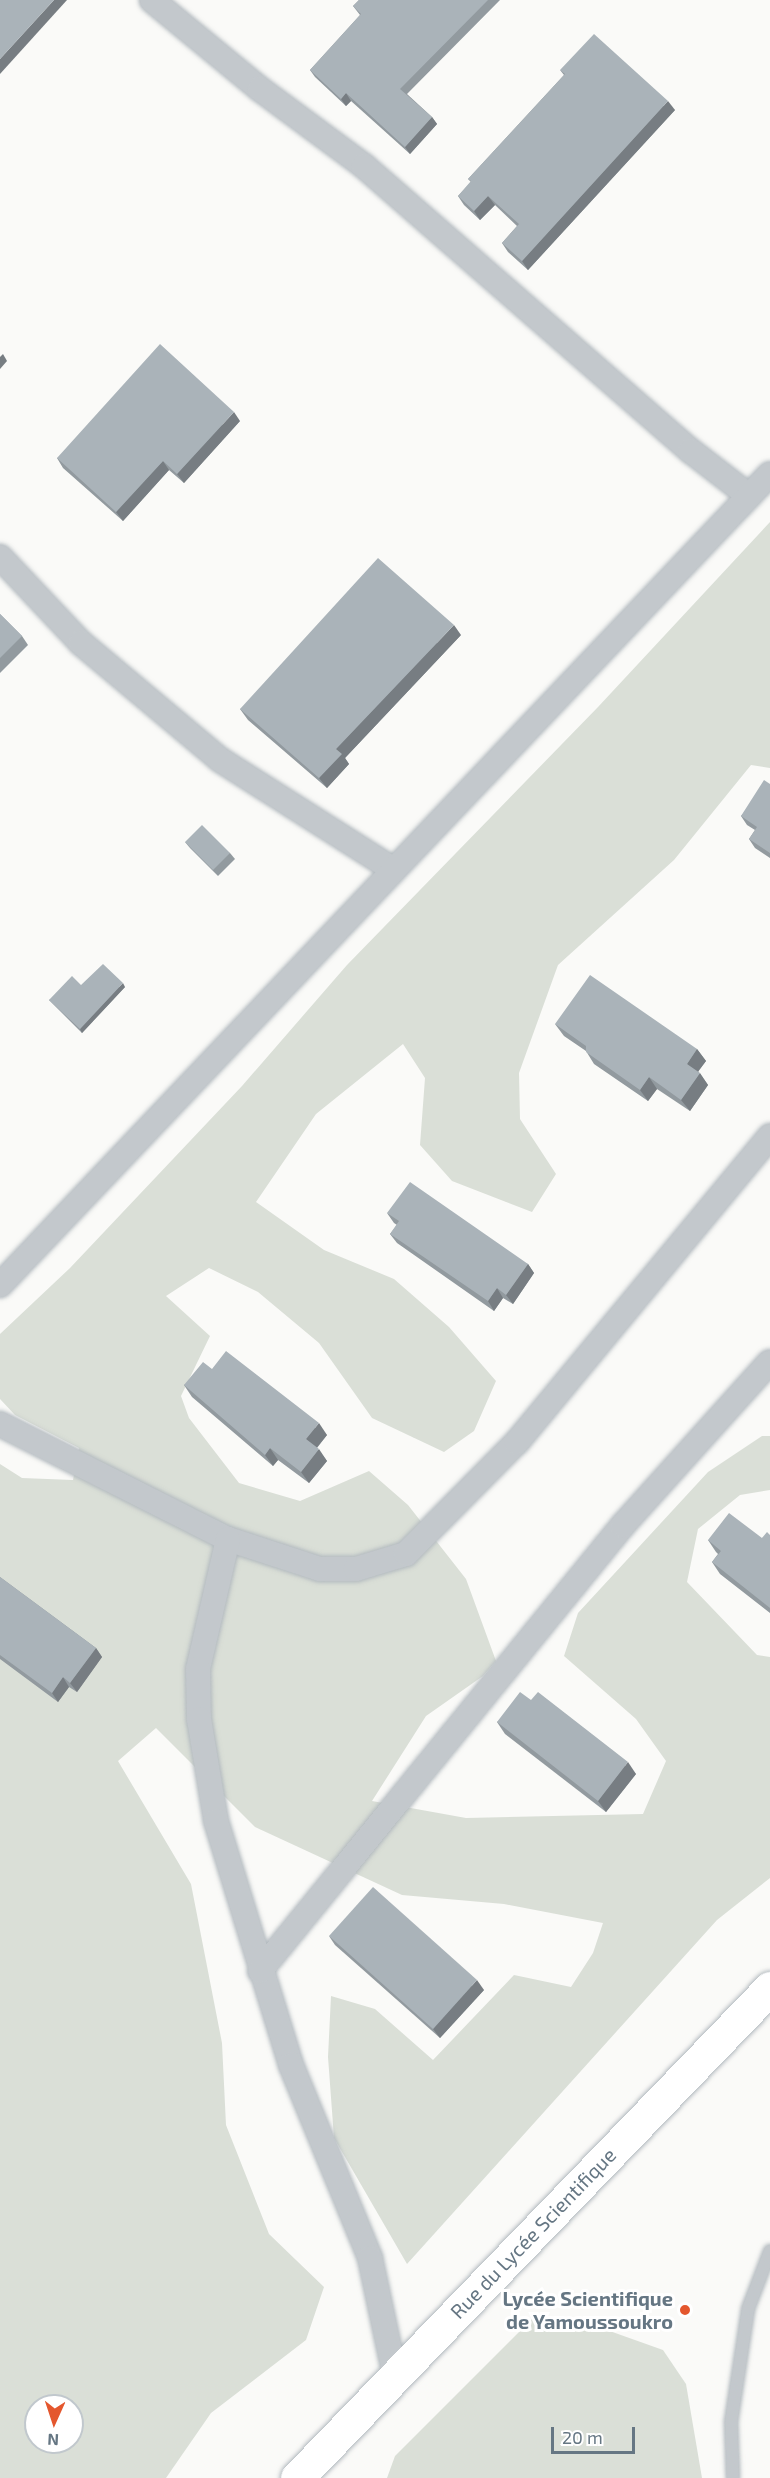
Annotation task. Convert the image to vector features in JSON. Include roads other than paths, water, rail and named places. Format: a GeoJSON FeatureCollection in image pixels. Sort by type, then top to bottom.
{"type":"FeatureCollection","features":[{"type":"Feature","properties":{"kind":"street"},"geometry":{"type":"LineString","coordinates":[[152,0],[260,89],[364,166],[691,451],[749,496]]}},
{"type":"Feature","properties":{"kind":"street"},"geometry":{"type":"LineString","coordinates":[[0,1285],[770,474]]}},
{"type":"Feature","properties":{"kind":"street"},"geometry":{"type":"LineString","coordinates":[[0,557],[81,643],[191,737],[219,759],[394,870]]}},
{"type":"Feature","properties":{"kind":"street"},"geometry":{"type":"LineString","coordinates":[[0,1424],[228,1539],[320,1569],[356,1569],[406,1554],[517,1442],[770,1136]]}},
{"type":"Feature","properties":{"kind":"street"},"geometry":{"type":"LineString","coordinates":[[260,1971],[623,1525],[770,1362]]}},
{"type":"Feature","properties":{"kind":"street"},"geometry":{"type":"LineString","coordinates":[[228,1539],[198,1669],[199,1719],[216,1821],[260,1971],[291,2065],[370,2258],[395,2376]]}},
{"type":"Feature","properties":{"kind":"street","name":"Rue du Lycée Scientifique"},"geometry":{"type":"LineString","coordinates":[[297,2478],[770,1988]]}},
{"type":"Feature","properties":{"kind":"lane"},"geometry":{"type":"LineString","coordinates":[[733,2478],[731,2422],[748,2309],[770,2251]]}},
{"type":"Feature","properties":{"kind":"place","name":"Lycée Scientifique de Yamoussoukro"},"geometry":{"type":"Point","coordinates":[685,2310]}}]}
